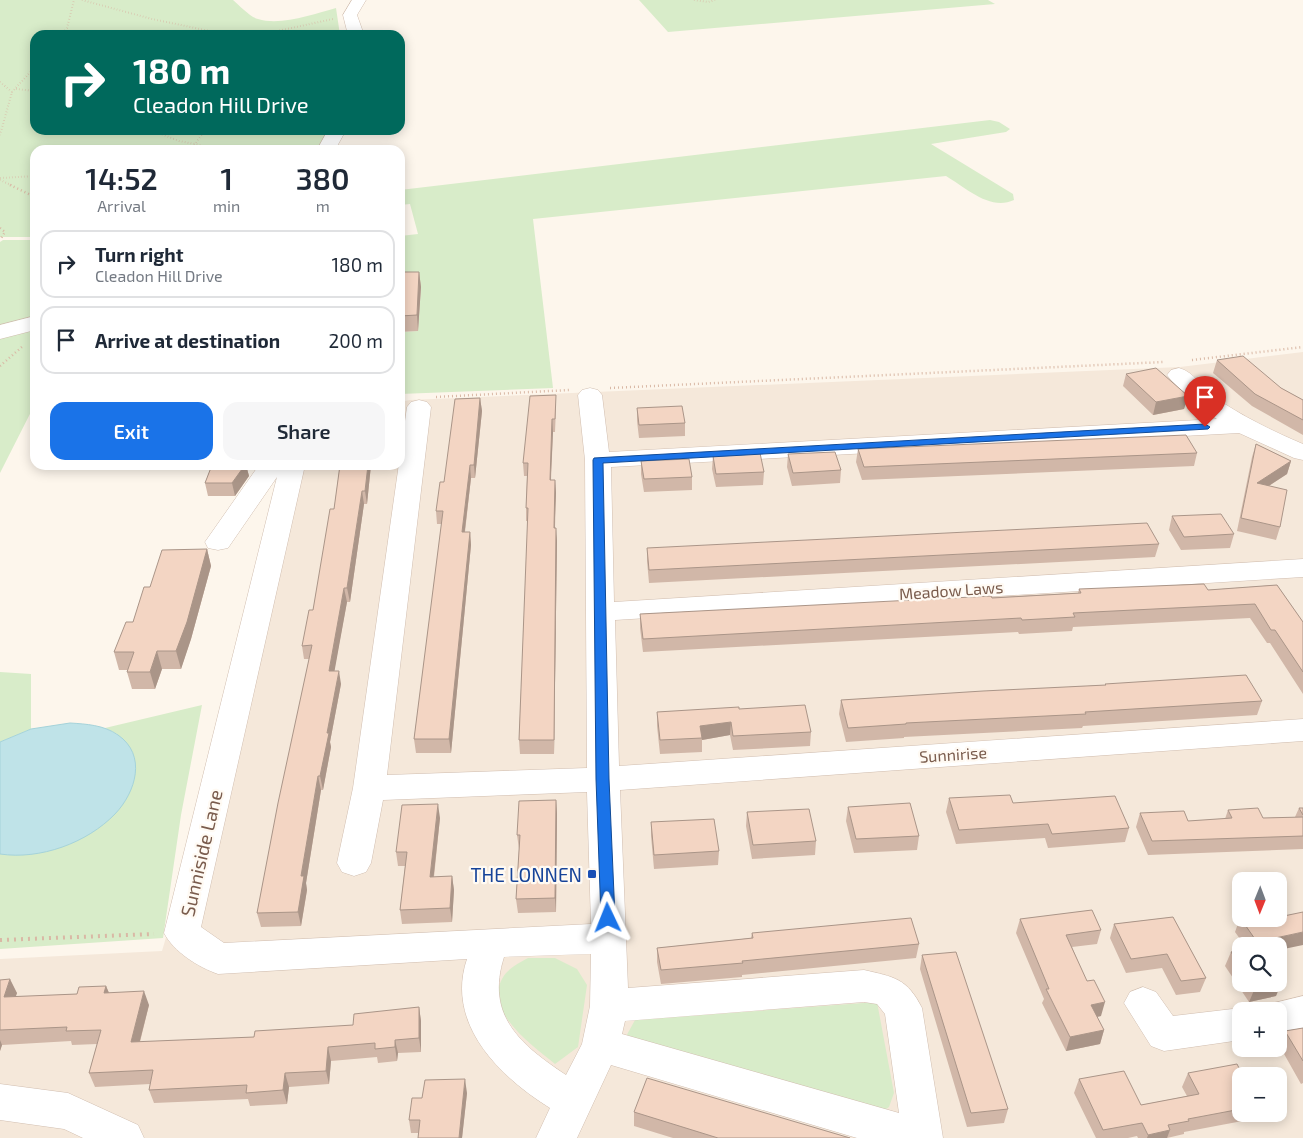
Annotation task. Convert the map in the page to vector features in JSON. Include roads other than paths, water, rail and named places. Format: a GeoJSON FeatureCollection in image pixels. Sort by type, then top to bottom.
{"type":"FeatureCollection","features":[{"type":"Feature","properties":{"kind":"street"},"geometry":{"type":"LineString","coordinates":[[354,30],[350,15],[359,0]]}},
{"type":"Feature","properties":{"kind":"street"},"geometry":{"type":"LineString","coordinates":[[0,332],[30,332]]}},
{"type":"Feature","properties":{"kind":"street"},"geometry":{"type":"LineString","coordinates":[[1178,366],[1204,401],[1244,425],[1303,453]]}},
{"type":"Feature","properties":{"kind":"street"},"geometry":{"type":"LineString","coordinates":[[556,1138],[601,1045],[609,1006],[598,460],[590,391]]}},
{"type":"Feature","properties":{"kind":"street"},"geometry":{"type":"LineString","coordinates":[[354,863],[369,788],[427,402]]}},
{"type":"Feature","properties":{"kind":"street"},"geometry":{"type":"LineString","coordinates":[[598,460],[1244,425]]}},
{"type":"Feature","properties":{"kind":"street"},"geometry":{"type":"LineString","coordinates":[[218,542],[268,470]]}},
{"type":"Feature","properties":{"kind":"street","name":"Sunniside Lane"},"geometry":{"type":"LineString","coordinates":[[291,470],[182,933],[218,959],[609,938]]}},
{"type":"Feature","properties":{"kind":"street","name":"Meadow Laws"},"geometry":{"type":"LineString","coordinates":[[600,612],[1303,568]]}},
{"type":"Feature","properties":{"kind":"street","name":"Sunnirise"},"geometry":{"type":"LineString","coordinates":[[369,788],[603,779],[1303,730]]}},
{"type":"Feature","properties":{"kind":"street"},"geometry":{"type":"LineString","coordinates":[[491,943],[481,968],[480,1001],[486,1021],[514,1058],[550,1087],[575,1102]]}},
{"type":"Feature","properties":{"kind":"street"},"geometry":{"type":"LineString","coordinates":[[601,1045],[921,1138],[903,1008],[888,992],[864,986],[609,1006]]}},
{"type":"Feature","properties":{"kind":"street"},"geometry":{"type":"LineString","coordinates":[[1143,1003],[1164,1034],[1232,1025]]}},
{"type":"Feature","properties":{"kind":"street"},"geometry":{"type":"LineString","coordinates":[[1287,1015],[1303,1012]]}},
{"type":"Feature","properties":{"kind":"street"},"geometry":{"type":"LineString","coordinates":[[0,1102],[68,1112],[124,1138]]}},
{"type":"Feature","properties":{"kind":"water"},"geometry":{"type":"Polygon","coordinates":[[[70,723],[107,729],[127,743],[133,753],[135,763],[133,785],[128,795],[115,814],[104,824],[77,841],[47,852],[15,855],[0,854],[0,742],[31,729],[70,723]]]}},
{"type":"Feature","properties":{"kind":"place","name":"THE LONNEN"},"geometry":{"type":"Point","coordinates":[592,874]}}]}
